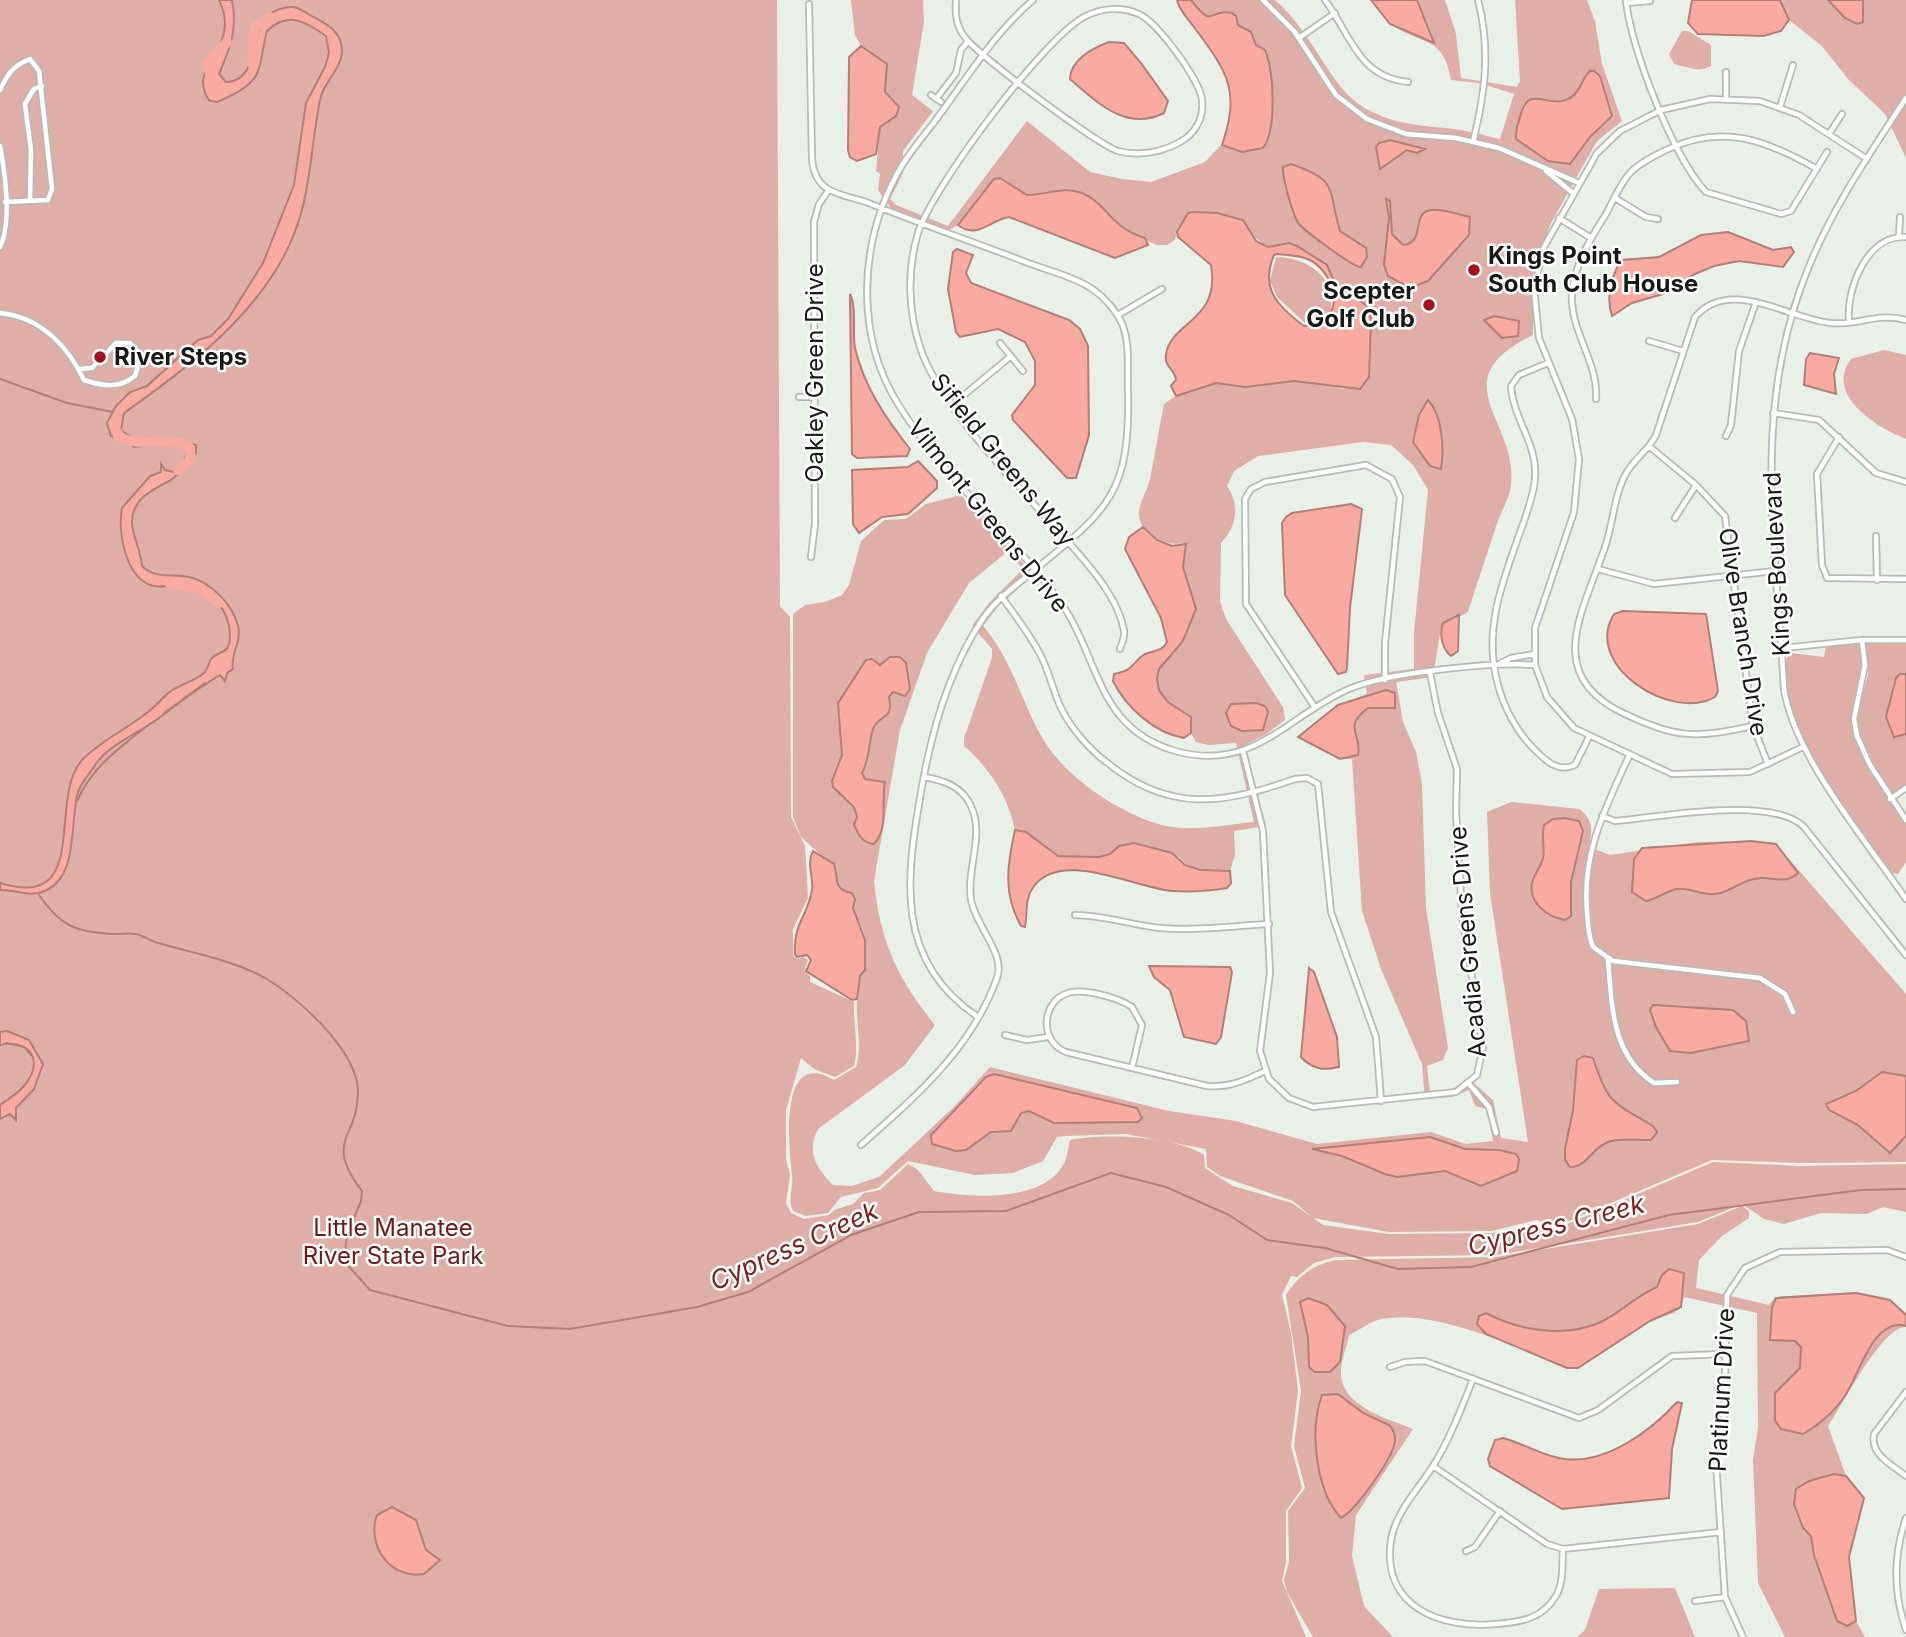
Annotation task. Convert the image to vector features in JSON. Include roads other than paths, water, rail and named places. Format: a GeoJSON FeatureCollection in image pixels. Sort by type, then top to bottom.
{"type":"FeatureCollection","features":[{"type":"Feature","properties":{"kind":"street"},"geometry":{"type":"LineString","coordinates":[[936,99],[955,75],[961,50],[968,41],[957,23],[956,0]]}},
{"type":"Feature","properties":{"kind":"street","name":"Vilmont Greens Drive"},"geometry":{"type":"LineString","coordinates":[[1033,0],[1017,15],[908,157],[881,208],[870,251],[867,292],[871,333],[885,380],[924,442],[1035,570],[1069,616],[1105,698],[1130,726],[1152,741],[1181,752],[1207,756],[1243,751],[1270,739],[1314,706],[1358,685],[1496,665]]}},
{"type":"Feature","properties":{"kind":"street"},"geometry":{"type":"LineString","coordinates":[[1263,0],[1300,38],[1328,85],[1362,116],[1406,134],[1473,142],[1510,151],[1546,171],[1578,183]]}},
{"type":"Feature","properties":{"kind":"street"},"geometry":{"type":"LineString","coordinates":[[1325,0],[1363,60],[1372,69],[1390,80],[1408,82]]}},
{"type":"Feature","properties":{"kind":"street"},"geometry":{"type":"LineString","coordinates":[[1473,142],[1483,100],[1487,63],[1485,30],[1478,0]]}},
{"type":"Feature","properties":{"kind":"street"},"geometry":{"type":"LineString","coordinates":[[1650,1],[1626,2],[1638,60],[1677,145],[1706,192],[1781,214],[1791,211],[1827,152]]}},
{"type":"Feature","properties":{"kind":"street"},"geometry":{"type":"LineString","coordinates":[[809,4],[813,169],[828,191],[1085,284],[1118,314],[1124,329],[1129,422],[1125,463],[1109,502],[1068,542],[1001,596],[982,621],[937,715],[908,869],[912,919],[933,970],[953,995],[978,1017]]}},
{"type":"Feature","properties":{"kind":"street","name":"Sifield Greens Way"},"geometry":{"type":"LineString","coordinates":[[968,41],[1020,83],[1100,143],[1125,153],[1155,152],[1179,143],[1196,129],[1202,111],[1198,85],[1159,31],[1146,18],[1127,9],[1104,9],[1073,24],[1054,39],[1020,83],[939,189],[922,223],[911,270],[913,320],[924,359],[952,405],[1090,569],[1118,615],[1124,632],[1119,649]]}},
{"type":"Feature","properties":{"kind":"street"},"geometry":{"type":"LineString","coordinates":[[1300,38],[1335,13]]}},
{"type":"Feature","properties":{"kind":"street"},"geometry":{"type":"LineString","coordinates":[[0,90],[9,71],[30,59],[39,71],[52,189],[48,200],[5,202]]}},
{"type":"Feature","properties":{"kind":"street"},"geometry":{"type":"LineString","coordinates":[[1780,107],[1793,65]]}},
{"type":"Feature","properties":{"kind":"street"},"geometry":{"type":"LineString","coordinates":[[1726,72],[1726,98]]}},
{"type":"Feature","properties":{"kind":"street"},"geometry":{"type":"LineString","coordinates":[[30,200],[31,150],[26,104],[34,89],[42,86]]}},
{"type":"Feature","properties":{"kind":"street"},"geometry":{"type":"LineString","coordinates":[[1803,747],[1768,764],[1738,774],[1679,775],[1664,772],[1589,737],[1560,715],[1547,697],[1535,666],[1538,615],[1574,512],[1579,477],[1572,419],[1548,363],[1536,324],[1534,288],[1544,247],[1578,183],[1606,142],[1620,131],[1661,110],[1688,102],[1726,98],[1760,101],[1780,107],[1867,159]]}},
{"type":"Feature","properties":{"kind":"street","name":"Kings Boulevard"},"geometry":{"type":"LineString","coordinates":[[1906,99],[1824,233],[1793,313],[1784,345],[1773,413],[1770,491],[1787,708],[1803,747],[1906,899]]}},
{"type":"Feature","properties":{"kind":"street"},"geometry":{"type":"LineString","coordinates":[[1829,134],[1842,114]]}},
{"type":"Feature","properties":{"kind":"street"},"geometry":{"type":"LineString","coordinates":[[1596,399],[1597,384],[1575,325],[1572,306],[1577,268],[1591,238],[1630,172],[1677,145],[1706,138],[1750,138],[1780,148],[1817,169]]}},
{"type":"Feature","properties":{"kind":"street"},"geometry":{"type":"LineString","coordinates":[[0,146],[5,202],[0,247]]}},
{"type":"Feature","properties":{"kind":"street"},"geometry":{"type":"LineString","coordinates":[[1546,171],[1551,178],[1573,193]]}},
{"type":"Feature","properties":{"kind":"street","name":"Oakley Green Drive"},"geometry":{"type":"LineString","coordinates":[[811,558],[815,524],[814,222],[819,204],[828,191]]}},
{"type":"Feature","properties":{"kind":"street"},"geometry":{"type":"LineString","coordinates":[[1615,198],[1646,217],[1658,219]]}},
{"type":"Feature","properties":{"kind":"street"},"geometry":{"type":"LineString","coordinates":[[1899,236],[1900,217]]}},
{"type":"Feature","properties":{"kind":"street"},"geometry":{"type":"LineString","coordinates":[[1559,218],[1591,238]]}},
{"type":"Feature","properties":{"kind":"street"},"geometry":{"type":"LineString","coordinates":[[1849,321],[1849,300],[1870,253],[1882,241],[1899,236],[1906,237]]}},
{"type":"Feature","properties":{"kind":"street"},"geometry":{"type":"LineString","coordinates":[[1118,314],[1163,289]]}},
{"type":"Feature","properties":{"kind":"street"},"geometry":{"type":"LineString","coordinates":[[1754,726],[1705,735],[1675,734],[1607,705],[1591,693],[1576,667],[1574,645],[1625,475],[1650,447],[1695,317],[1703,308],[1735,298],[1831,323],[1875,316],[1906,320]]}},
{"type":"Feature","properties":{"kind":"street"},"geometry":{"type":"LineString","coordinates":[[1726,436],[1731,425],[1739,351],[1756,302]]}},
{"type":"Feature","properties":{"kind":"street"},"geometry":{"type":"LineString","coordinates":[[0,313],[19,315],[44,327],[64,347],[84,380],[99,385],[121,385],[135,376],[141,356],[130,343],[116,343],[92,368],[79,369]]}},
{"type":"Feature","properties":{"kind":"street"},"geometry":{"type":"LineString","coordinates":[[1649,341],[1683,351]]}},
{"type":"Feature","properties":{"kind":"street"},"geometry":{"type":"LineString","coordinates":[[1000,343],[1023,370]]}},
{"type":"Feature","properties":{"kind":"street"},"geometry":{"type":"LineString","coordinates":[[952,405],[1011,356]]}},
{"type":"Feature","properties":{"kind":"street"},"geometry":{"type":"LineString","coordinates":[[1548,363],[1517,377],[1511,386],[1532,445],[1535,479],[1493,616],[1496,665],[1503,702],[1513,721],[1530,745],[1552,764],[1563,769],[1575,765],[1589,737]]}},
{"type":"Feature","properties":{"kind":"street"},"geometry":{"type":"LineString","coordinates":[[799,397],[815,397]]}},
{"type":"Feature","properties":{"kind":"street"},"geometry":{"type":"LineString","coordinates":[[1773,413],[1819,420],[1876,473],[1906,482]]}},
{"type":"Feature","properties":{"kind":"street"},"geometry":{"type":"LineString","coordinates":[[1839,437],[1816,474],[1822,565],[1827,578],[1906,579]]}},
{"type":"Feature","properties":{"kind":"street","name":"Olive Branch Drive"},"geometry":{"type":"LineString","coordinates":[[1650,447],[1696,485],[1725,516],[1754,726],[1768,764]]}},
{"type":"Feature","properties":{"kind":"street"},"geometry":{"type":"LineString","coordinates":[[1314,706],[1247,604],[1245,499],[1251,489],[1265,482],[1366,465],[1392,479],[1400,497],[1385,643],[1385,680]]}},
{"type":"Feature","properties":{"kind":"street"},"geometry":{"type":"LineString","coordinates":[[1675,518],[1696,485]]}},
{"type":"Feature","properties":{"kind":"street"},"geometry":{"type":"LineString","coordinates":[[1876,536],[1877,580]]}},
{"type":"Feature","properties":{"kind":"street"},"geometry":{"type":"LineString","coordinates":[[1598,569],[1654,584],[1775,571]]}},
{"type":"Feature","properties":{"kind":"street"},"geometry":{"type":"LineString","coordinates":[[1001,596],[1041,656],[1062,710],[1094,752],[1119,773],[1163,795],[1187,800],[1224,799],[1295,779],[1307,778],[1318,784],[1331,912],[1376,1037],[1381,1101]]}},
{"type":"Feature","properties":{"kind":"street"},"geometry":{"type":"LineString","coordinates":[[1783,648],[1862,640],[1906,640]]}},
{"type":"Feature","properties":{"kind":"street"},"geometry":{"type":"LineString","coordinates":[[1862,640],[1866,665],[1854,719],[1870,765],[1906,820]]}},
{"type":"Feature","properties":{"kind":"street"},"geometry":{"type":"LineString","coordinates":[[1496,665],[1511,658],[1534,654]]}},
{"type":"Feature","properties":{"kind":"street"},"geometry":{"type":"LineString","coordinates":[[1496,665],[1535,666]]}},
{"type":"Feature","properties":{"kind":"street","name":"Acadia Greens Drive"},"geometry":{"type":"LineString","coordinates":[[1265,1071],[1282,1094],[1307,1106],[1329,1107],[1450,1094],[1469,1084],[1479,1070],[1483,1053],[1462,914],[1456,812],[1457,769],[1438,713],[1430,673]]}},
{"type":"Feature","properties":{"kind":"street"},"geometry":{"type":"LineString","coordinates":[[1132,1068],[1142,1025],[1138,1013],[1126,1003],[1076,991],[1064,994],[1055,1002],[1048,1017],[1048,1037],[1063,1051],[1132,1068],[1220,1087],[1265,1071],[1260,1046],[1269,992],[1269,924],[1263,831],[1243,751]]}},
{"type":"Feature","properties":{"kind":"street"},"geometry":{"type":"LineString","coordinates":[[1629,756],[1602,816],[1588,858],[1586,896],[1590,939],[1597,951],[1608,959],[1760,978],[1784,994],[1793,1012]]}},
{"type":"Feature","properties":{"kind":"street"},"geometry":{"type":"LineString","coordinates":[[861,1146],[931,1082],[953,1057],[978,1017],[1000,967],[998,955],[977,920],[971,900],[970,872],[976,820],[970,803],[960,791],[942,780],[924,777]]}},
{"type":"Feature","properties":{"kind":"street"},"geometry":{"type":"LineString","coordinates":[[1890,799],[1906,788]]}},
{"type":"Feature","properties":{"kind":"street"},"geometry":{"type":"LineString","coordinates":[[1602,816],[1615,821],[1699,813],[1772,811],[1788,816],[1804,827],[1906,955]]}},
{"type":"Feature","properties":{"kind":"street"},"geometry":{"type":"LineString","coordinates":[[1075,915],[1098,915],[1158,927],[1184,929],[1269,924]]}},
{"type":"Feature","properties":{"kind":"street"},"geometry":{"type":"LineString","coordinates":[[1608,959],[1614,1026],[1623,1049],[1639,1071],[1654,1083],[1677,1082]]}},
{"type":"Feature","properties":{"kind":"street"},"geometry":{"type":"LineString","coordinates":[[1005,1035],[1027,1040],[1048,1037]]}},
{"type":"Feature","properties":{"kind":"street"},"geometry":{"type":"LineString","coordinates":[[1469,1084],[1491,1111],[1496,1133]]}},
{"type":"Feature","properties":{"kind":"street","name":"Platinum Drive"},"geometry":{"type":"LineString","coordinates":[[1743,1637],[1725,1597],[1716,1458],[1724,1414],[1727,1295],[1745,1268],[1780,1252],[1887,1250],[1906,1256]]}},
{"type":"Feature","properties":{"kind":"street"},"geometry":{"type":"LineString","coordinates":[[1390,1367],[1425,1361],[1579,1418],[1598,1410],[1672,1356],[1724,1354]]}},
{"type":"Feature","properties":{"kind":"street"},"geometry":{"type":"LineString","coordinates":[[1473,1379],[1454,1428],[1401,1512],[1391,1539],[1391,1561],[1396,1580],[1410,1602],[1440,1621],[1466,1626],[1520,1622],[1535,1617],[1556,1595],[1561,1580],[1563,1549]]}},
{"type":"Feature","properties":{"kind":"street"},"geometry":{"type":"LineString","coordinates":[[1906,1392],[1874,1434],[1872,1442],[1874,1450],[1906,1476]]}},
{"type":"Feature","properties":{"kind":"street"},"geometry":{"type":"LineString","coordinates":[[1433,1465],[1547,1544],[1563,1549],[1721,1532]]}},
{"type":"Feature","properties":{"kind":"street"},"geometry":{"type":"LineString","coordinates":[[1466,1550],[1475,1547],[1500,1511]]}},
{"type":"Feature","properties":{"kind":"street"},"geometry":{"type":"LineString","coordinates":[[1906,1518],[1895,1568],[1896,1591],[1906,1630]]}},
{"type":"Feature","properties":{"kind":"street"},"geometry":{"type":"LineString","coordinates":[[1695,1601],[1725,1597]]}},
{"type":"Feature","properties":{"kind":"waterway"},"geometry":{"type":"LineString","coordinates":[[252,64],[254,28],[270,17]]}},
{"type":"Feature","properties":{"kind":"waterway"},"geometry":{"type":"LineString","coordinates":[[210,74],[207,63],[227,42]]}},
{"type":"Feature","properties":{"kind":"waterway"},"geometry":{"type":"LineString","coordinates":[[0,379],[67,403],[113,412]]}},
{"type":"Feature","properties":{"kind":"waterway"},"geometry":{"type":"LineString","coordinates":[[118,433],[118,436],[136,442],[172,442],[189,447],[189,461],[178,470]]}},
{"type":"Feature","properties":{"kind":"waterway"},"geometry":{"type":"LineString","coordinates":[[170,584],[200,588],[219,603]]}},
{"type":"Feature","properties":{"kind":"waterway"},"geometry":{"type":"LineString","coordinates":[[164,713],[205,683]]}},
{"type":"Feature","properties":{"kind":"waterway"},"geometry":{"type":"LineString","coordinates":[[77,801],[100,767],[151,723]]}},
{"type":"Feature","properties":{"kind":"waterway","name":"Cypress Creek"},"geometry":{"type":"LineString","coordinates":[[39,895],[47,906],[70,926],[89,932],[138,935],[241,967],[267,979],[295,999],[338,1044],[355,1076],[358,1092],[357,1108],[344,1150],[345,1161],[362,1191],[361,1201],[347,1235],[344,1261],[370,1290],[508,1326],[570,1329],[697,1307],[748,1292],[851,1235],[919,1212],[1006,1211],[1111,1173],[1166,1187],[1229,1215],[1267,1240],[1325,1248],[1398,1269],[1471,1267],[1669,1215],[1861,1190],[1906,1189]]}},
{"type":"Feature","properties":{"kind":"waterway"},"geometry":{"type":"LineString","coordinates":[[6,1043],[24,1047],[31,1055]]}},
{"type":"Feature","properties":{"kind":"place","name":"Kings Point South Club House"},"geometry":{"type":"Point","coordinates":[1474,270]}},
{"type":"Feature","properties":{"kind":"place","name":"Scepter Golf Club"},"geometry":{"type":"Point","coordinates":[1429,305]}},
{"type":"Feature","properties":{"kind":"place","name":"River Steps"},"geometry":{"type":"Point","coordinates":[100,357]}},
{"type":"Feature","properties":{"kind":"park label","name":"Little Manatee River State Park"},"geometry":{"type":"Point","coordinates":[393,1242]}}]}
